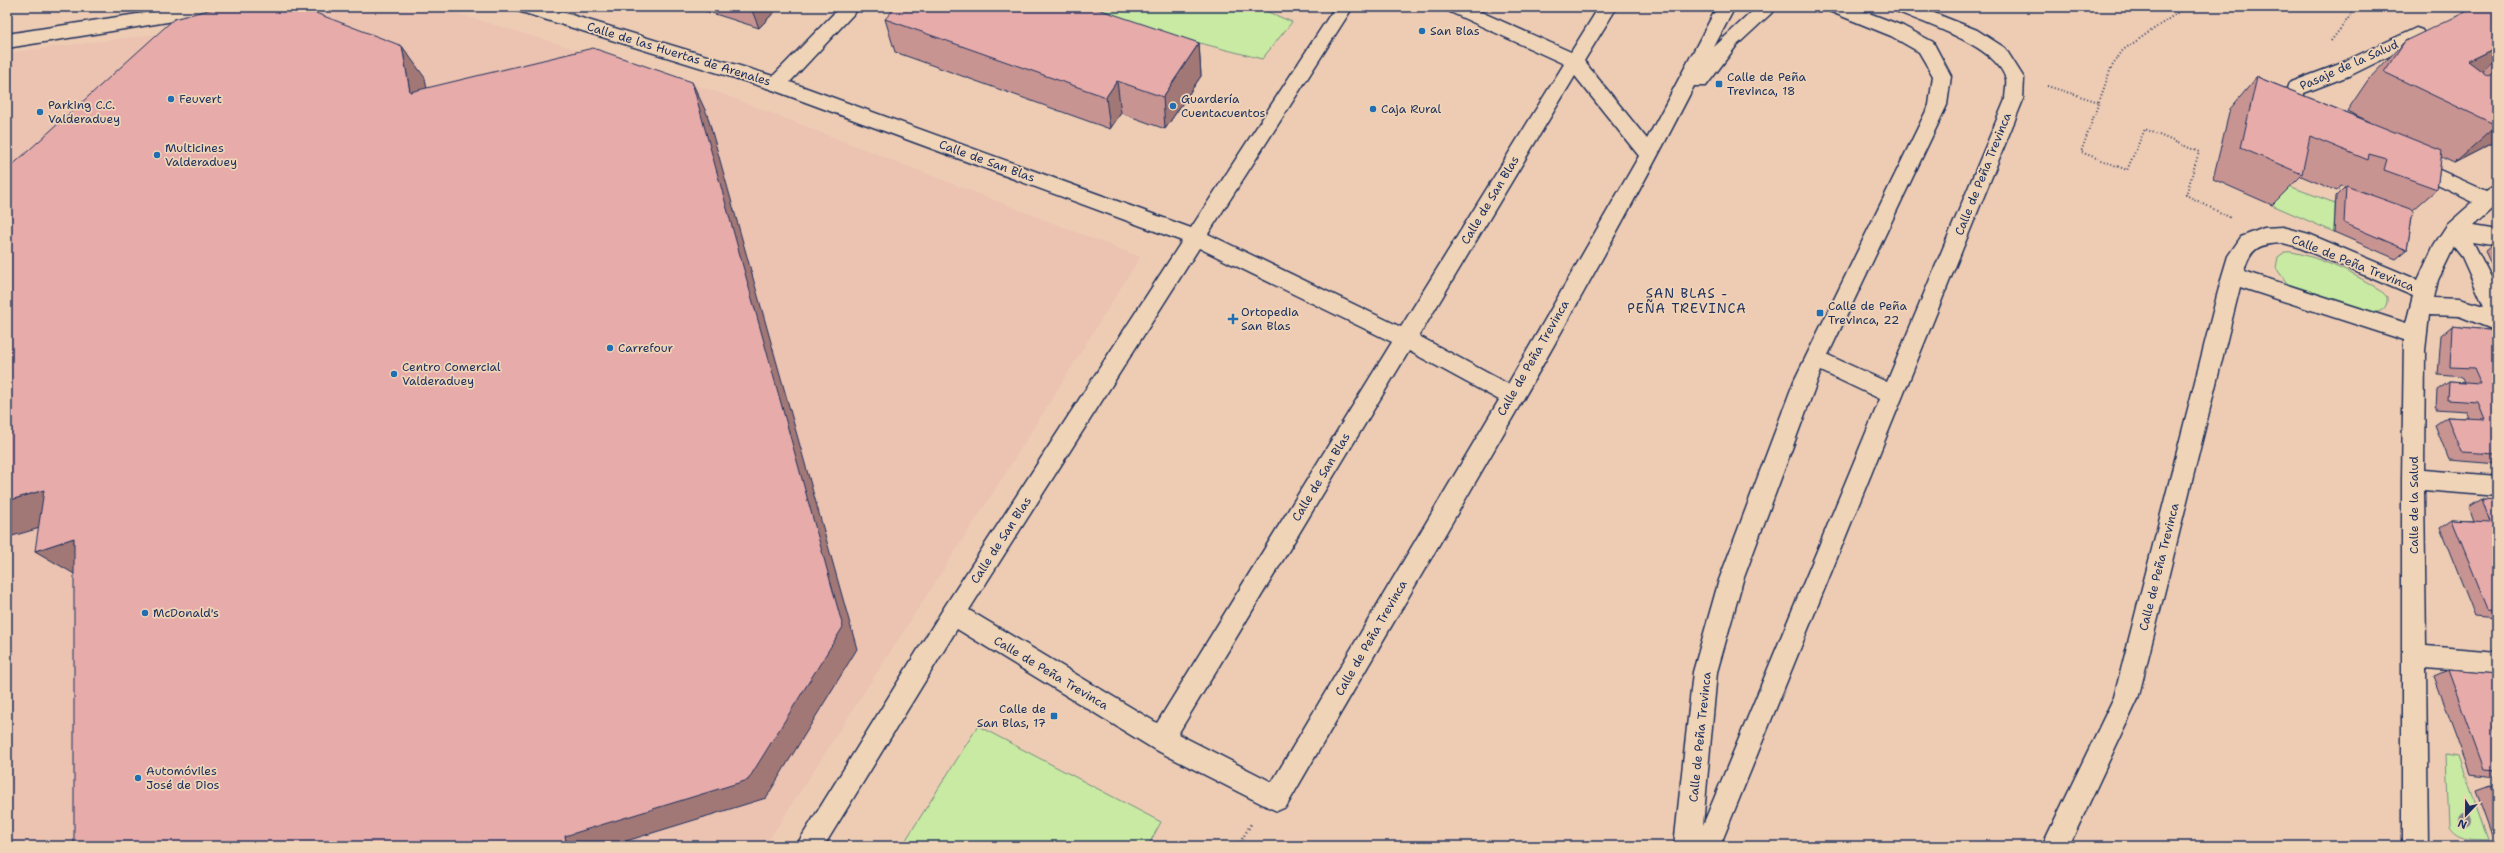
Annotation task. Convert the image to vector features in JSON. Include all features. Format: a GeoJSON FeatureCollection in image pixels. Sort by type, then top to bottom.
{"type":"FeatureCollection","features":[{"type":"Feature","properties":{"kind":"street"},"geometry":{"type":"LineString","coordinates":[[7,41],[223,7]]}},
{"type":"Feature","properties":{"kind":"street","name":"Calle de las Huertas de Arenales"},"geometry":{"type":"LineString","coordinates":[[524,7],[777,84],[851,7]]}},
{"type":"Feature","properties":{"kind":"street","name":"Calle de San Blas"},"geometry":{"type":"LineString","coordinates":[[809,846],[953,614],[1197,238],[1344,7]]}},
{"type":"Feature","properties":{"kind":"street"},"geometry":{"type":"LineString","coordinates":[[1454,7],[1574,61],[1649,155]]}},
{"type":"Feature","properties":{"kind":"street","name":"Calle de San Blas"},"geometry":{"type":"LineString","coordinates":[[1161,739],[1608,7]]}},
{"type":"Feature","properties":{"kind":"street","name":"Calle de Peña Trevinca"},"geometry":{"type":"LineString","coordinates":[[953,614],[1161,739],[1277,798],[1512,396],[1649,155],[1726,7]]}},
{"type":"Feature","properties":{"kind":"street","name":"Calle de Peña Trevinca"},"geometry":{"type":"LineString","coordinates":[[1649,155],[1723,49],[1748,21],[1769,7]]}},
{"type":"Feature","properties":{"kind":"street","name":"Calle de Peña Trevinca"},"geometry":{"type":"LineString","coordinates":[[1687,846],[1695,785],[1705,672],[1731,580],[1816,359],[1938,105],[1942,76],[1926,47],[1896,31],[1867,12],[1835,7]]}},
{"type":"Feature","properties":{"kind":"street","name":"Calle de Peña Trevinca"},"geometry":{"type":"LineString","coordinates":[[1707,846],[2014,100],[2015,78],[1998,53],[1970,35],[1902,7]]}},
{"type":"Feature","properties":{"kind":"street","name":"Pasaje de la Salud"},"geometry":{"type":"LineString","coordinates":[[2326,124],[2298,107],[2293,96],[2296,88],[2344,70],[2416,35]]}},
{"type":"Feature","properties":{"kind":"street","name":"Calle de San Blas"},"geometry":{"type":"LineString","coordinates":[[777,84],[1197,238],[1406,339],[1512,396]]}},
{"type":"Feature","properties":{"kind":"street"},"geometry":{"type":"LineString","coordinates":[[2394,156],[2492,196]]}},
{"type":"Feature","properties":{"kind":"street","name":"Calle de la Salud"},"geometry":{"type":"LineString","coordinates":[[2415,846],[2414,479],[2416,335],[2422,300],[2433,267],[2454,231],[2492,196]]}},
{"type":"Feature","properties":{"kind":"street"},"geometry":{"type":"LineString","coordinates":[[2454,231],[2497,238]]}},
{"type":"Feature","properties":{"kind":"street"},"geometry":{"type":"LineString","coordinates":[[2454,231],[2470,253],[2497,312]]}},
{"type":"Feature","properties":{"kind":"street","name":"Calle de Peña Trevinca"},"geometry":{"type":"LineString","coordinates":[[2055,846],[2126,699],[2232,276],[2242,249],[2248,242],[2264,236],[2283,235],[2302,240],[2422,300]]}},
{"type":"Feature","properties":{"kind":"street"},"geometry":{"type":"LineString","coordinates":[[2232,276],[2416,335]]}},
{"type":"Feature","properties":{"kind":"street"},"geometry":{"type":"LineString","coordinates":[[2422,300],[2437,305],[2458,307],[2497,322]]}},
{"type":"Feature","properties":{"kind":"street"},"geometry":{"type":"LineString","coordinates":[[1816,359],[1893,395]]}},
{"type":"Feature","properties":{"kind":"street"},"geometry":{"type":"LineString","coordinates":[[2414,479],[2497,486]]}},
{"type":"Feature","properties":{"kind":"street"},"geometry":{"type":"LineString","coordinates":[[2414,656],[2497,663]]}},
{"type":"Feature","properties":{"kind":"path"},"geometry":{"type":"LineString","coordinates":[[2186,7],[2123,50],[2112,68],[2081,152],[2127,170],[2145,130],[2199,152],[2186,195],[2264,236]]}},
{"type":"Feature","properties":{"kind":"path"},"geometry":{"type":"LineString","coordinates":[[2336,35],[2357,7]]}},
{"type":"Feature","properties":{"kind":"path"},"geometry":{"type":"LineString","coordinates":[[2046,86],[2099,102]]}},
{"type":"Feature","properties":{"kind":"path"},"geometry":{"type":"LineString","coordinates":[[1238,846],[1251,824]]}},
{"type":"Feature","properties":{"kind":"shaded area","name":"Centro Comercial Valderaduey"},"geometry":{"type":"Polygon","coordinates":[[[370,7],[436,7],[720,93],[1140,257],[1005,474],[765,846],[7,846],[7,53],[370,7]]]}},
{"type":"Feature","properties":{"kind":"green space"},"geometry":{"type":"Polygon","coordinates":[[[1010,7],[1256,7],[1292,22],[1262,59],[1087,14],[1010,7]]]}},
{"type":"Feature","properties":{"kind":"green space"},"geometry":{"type":"Polygon","coordinates":[[[2278,182],[2335,203],[2334,232],[2272,205],[2278,182]]]}},
{"type":"Feature","properties":{"kind":"green space"},"geometry":{"type":"Polygon","coordinates":[[[2285,252],[2294,252],[2322,261],[2355,275],[2369,283],[2387,297],[2384,309],[2379,312],[2372,313],[2289,286],[2276,268],[2278,257],[2285,252]]]}},
{"type":"Feature","properties":{"kind":"green space"},"geometry":{"type":"Polygon","coordinates":[[[978,726],[1161,822],[1148,846],[902,846],[978,726]]]}},
{"type":"Feature","properties":{"kind":"green space"},"geometry":{"type":"Polygon","coordinates":[[[2446,754],[2459,756],[2488,840],[2461,837],[2453,832],[2449,827],[2446,754]]]}},
{"type":"Feature","properties":{"kind":"building","name":"Centro Comercial Valderaduey"},"geometry":{"type":"Polygon","coordinates":[[[219,7],[300,7],[402,46],[410,92],[593,48],[692,82],[843,627],[748,780],[565,836],[567,846],[74,846],[74,538],[35,551],[44,490],[7,501],[7,170],[174,19],[219,7]]]}},
{"type":"Feature","properties":{"kind":"building"},"geometry":{"type":"Polygon","coordinates":[[[896,7],[1092,7],[1199,43],[1163,97],[1117,81],[1106,97],[885,19],[896,7]]]}},
{"type":"Feature","properties":{"kind":"building"},"geometry":{"type":"Polygon","coordinates":[[[2476,7],[2497,7],[2497,47],[2468,61],[2488,76],[2497,71],[2497,125],[2384,72],[2405,41],[2476,7]]]}},
{"type":"Feature","properties":{"kind":"building"},"geometry":{"type":"Polygon","coordinates":[[[2257,77],[2442,151],[2437,189],[2384,170],[2387,159],[2369,154],[2368,160],[2310,136],[2302,174],[2241,148],[2257,77]]]}},
{"type":"Feature","properties":{"kind":"building"},"geometry":{"type":"Polygon","coordinates":[[[2346,186],[2413,210],[2407,250],[2344,223],[2346,186]]]}},
{"type":"Feature","properties":{"kind":"building"},"geometry":{"type":"Polygon","coordinates":[[[2452,326],[2497,331],[2497,454],[2461,452],[2447,417],[2485,419],[2478,402],[2448,400],[2449,382],[2481,384],[2474,368],[2450,367],[2452,326]]]}},
{"type":"Feature","properties":{"kind":"building"},"geometry":{"type":"Polygon","coordinates":[[[2482,499],[2497,500],[2497,610],[2488,609],[2452,520],[2490,522],[2482,499]]]}},
{"type":"Feature","properties":{"kind":"building"},"geometry":{"type":"Polygon","coordinates":[[[2448,670],[2497,674],[2497,728],[2493,728],[2497,738],[2497,770],[2484,769],[2448,670]]]}},
{"type":"Feature","properties":{"kind":"building"},"geometry":{"type":"Polygon","coordinates":[[[2490,786],[2497,787],[2497,805],[2490,786]]]}},
{"type":"Feature","properties":{"kind":"place","name":"San Blas"},"geometry":{"type":"Point","coordinates":[1422,31]}},
{"type":"Feature","properties":{"kind":"place","name":"Calle de Peña Trevinca, 18"},"geometry":{"type":"Point","coordinates":[1719,84]}},
{"type":"Feature","properties":{"kind":"place","name":"Feuvert"},"geometry":{"type":"Point","coordinates":[171,99]}},
{"type":"Feature","properties":{"kind":"place","name":"Guardería Cuentacuentos"},"geometry":{"type":"Point","coordinates":[1173,106]}},
{"type":"Feature","properties":{"kind":"place","name":"Caja Rural"},"geometry":{"type":"Point","coordinates":[1373,109]}},
{"type":"Feature","properties":{"kind":"place","name":"Parking C.C. Valderaduey"},"geometry":{"type":"Point","coordinates":[40,112]}},
{"type":"Feature","properties":{"kind":"place","name":"Multicines Valderaduey"},"geometry":{"type":"Point","coordinates":[157,155]}},
{"type":"Feature","properties":{"kind":"place","name":"Calle de Peña Trevinca, 22"},"geometry":{"type":"Point","coordinates":[1820,313]}},
{"type":"Feature","properties":{"kind":"place","name":"Ortopedia San Blas"},"geometry":{"type":"Point","coordinates":[1233,319]}},
{"type":"Feature","properties":{"kind":"place","name":"Carrefour"},"geometry":{"type":"Point","coordinates":[610,348]}},
{"type":"Feature","properties":{"kind":"place","name":"Centro Comercial Valderaduey"},"geometry":{"type":"Point","coordinates":[394,374]}},
{"type":"Feature","properties":{"kind":"place","name":"McDonald's"},"geometry":{"type":"Point","coordinates":[145,613]}},
{"type":"Feature","properties":{"kind":"place","name":"Calle de San Blas, 17"},"geometry":{"type":"Point","coordinates":[1054,716]}},
{"type":"Feature","properties":{"kind":"place","name":"Automóviles José de Dios"},"geometry":{"type":"Point","coordinates":[138,778]}},
{"type":"Feature","properties":{"kind":"district","name":"SAN BLAS - PEÑA TREVINCA"},"geometry":{"type":"Point","coordinates":[1687,300]}}]}
